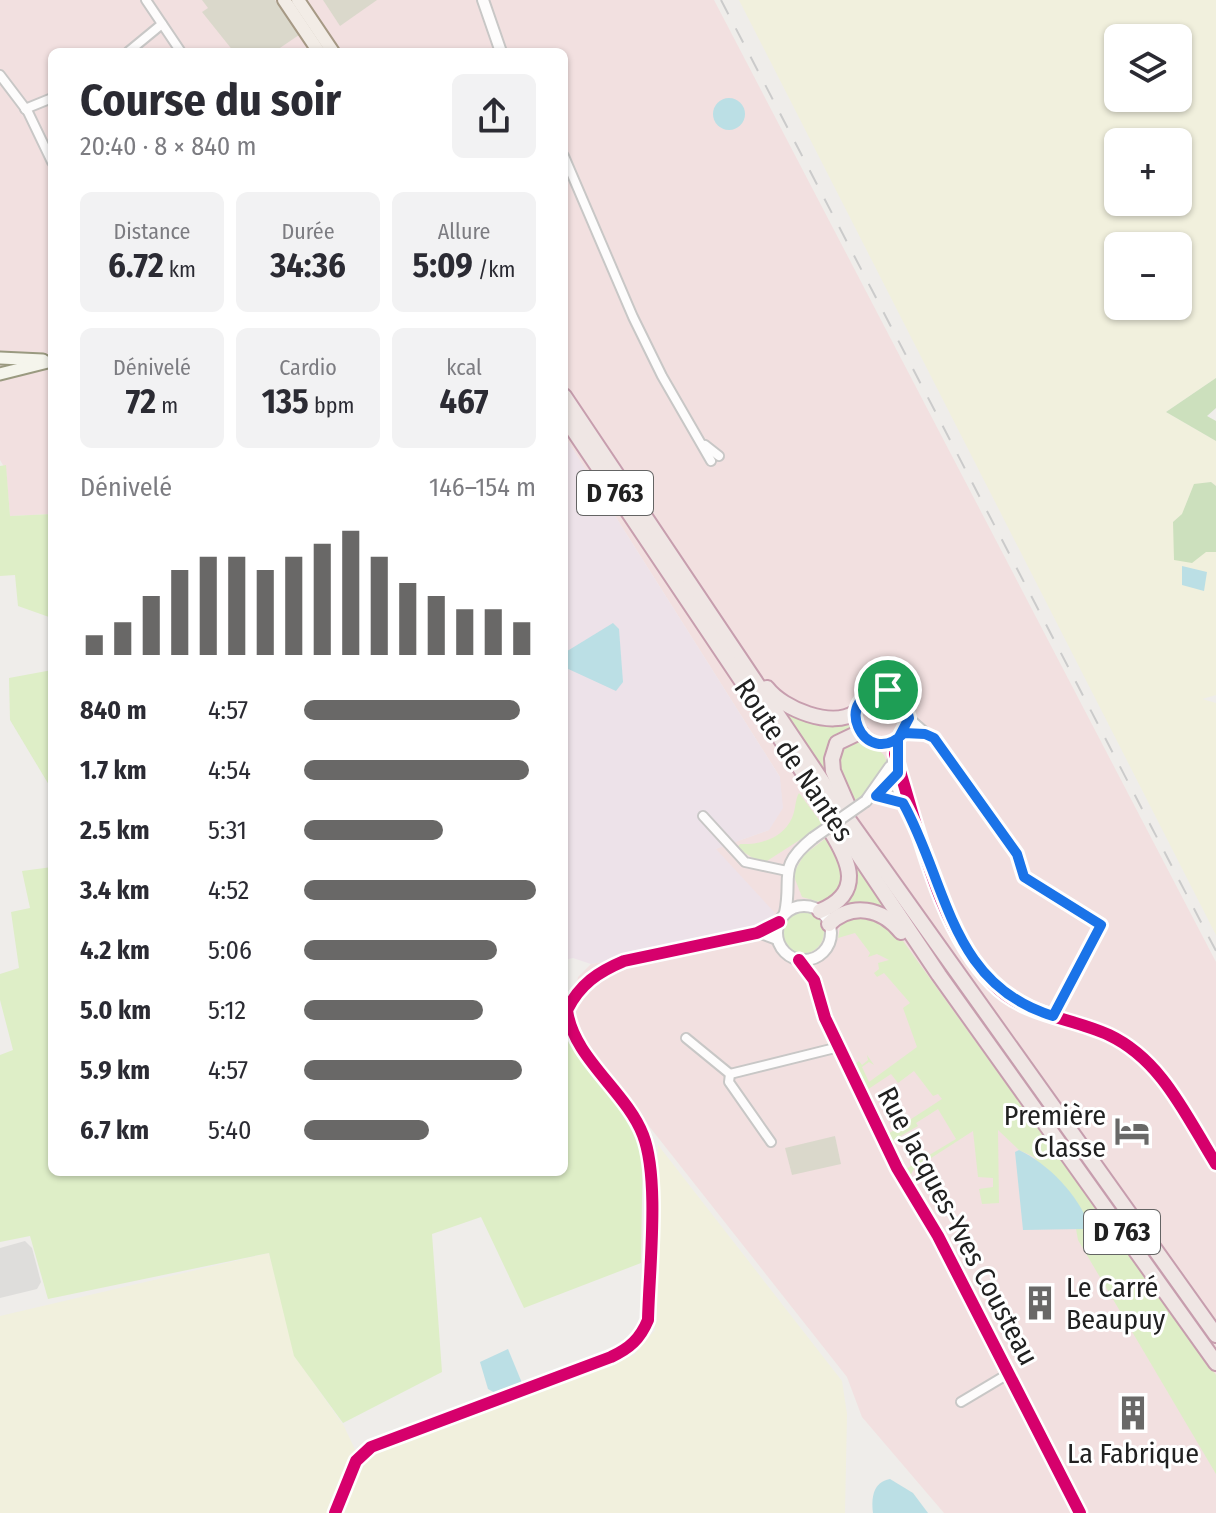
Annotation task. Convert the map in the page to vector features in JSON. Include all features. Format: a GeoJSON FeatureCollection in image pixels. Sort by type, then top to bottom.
{"type":"FeatureCollection","features":[{"type":"Feature","properties":{"kind":"highway","name":"Route de Nantes"},"geometry":{"type":"LineString","coordinates":[[568,402],[857,832],[1216,1335]]}},
{"type":"Feature","properties":{"kind":"highway","name":"Route de Nantes"},"geometry":{"type":"LineString","coordinates":[[568,422],[933,966],[1216,1363]]}},
{"type":"Feature","properties":{"kind":"highway"},"geometry":{"type":"LineString","coordinates":[[733,649],[749,662],[772,694],[786,704],[831,719],[842,719],[856,712]]}},
{"type":"Feature","properties":{"kind":"highway"},"geometry":{"type":"LineString","coordinates":[[745,688],[753,713],[846,856],[849,867],[846,891],[834,905],[820,911]]}},
{"type":"Feature","properties":{"kind":"highway"},"geometry":{"type":"LineString","coordinates":[[857,832],[857,821],[844,799],[832,759],[837,743],[860,732]]}},
{"type":"Feature","properties":{"kind":"highway"},"geometry":{"type":"LineString","coordinates":[[829,924],[846,912],[875,911],[891,919],[919,959],[933,966]]}},
{"type":"Feature","properties":{"kind":"main road"},"geometry":{"type":"LineString","coordinates":[[284,0],[316,48]]}},
{"type":"Feature","properties":{"kind":"main road"},"geometry":{"type":"LineString","coordinates":[[298,0],[330,48]]}},
{"type":"Feature","properties":{"kind":"main road"},"geometry":{"type":"LineString","coordinates":[[0,358],[48,361]]}},
{"type":"Feature","properties":{"kind":"main road"},"geometry":{"type":"LineString","coordinates":[[0,374],[48,362]]}},
{"type":"Feature","properties":{"kind":"street"},"geometry":{"type":"LineString","coordinates":[[146,0],[178,48]]}},
{"type":"Feature","properties":{"kind":"street"},"geometry":{"type":"LineString","coordinates":[[483,0],[500,48]]}},
{"type":"Feature","properties":{"kind":"street"},"geometry":{"type":"LineString","coordinates":[[133,48],[162,24]]}},
{"type":"Feature","properties":{"kind":"street"},"geometry":{"type":"LineString","coordinates":[[0,75],[25,109],[48,154]]}},
{"type":"Feature","properties":{"kind":"street"},"geometry":{"type":"LineString","coordinates":[[25,109],[48,100]]}},
{"type":"Feature","properties":{"kind":"street"},"geometry":{"type":"LineString","coordinates":[[568,165],[646,345],[674,398],[715,459]]}},
{"type":"Feature","properties":{"kind":"street"},"geometry":{"type":"LineString","coordinates":[[915,823],[894,780],[891,757],[881,744],[860,732],[856,712],[870,693],[888,690],[905,703],[909,718],[942,747],[1017,854],[1024,877],[1101,925],[1053,1016]]}},
{"type":"Feature","properties":{"kind":"street"},"geometry":{"type":"LineString","coordinates":[[909,718],[895,754],[937,887],[980,970],[1010,998],[1106,1034],[1146,1059],[1170,1090],[1216,1164]]}},
{"type":"Feature","properties":{"kind":"street"},"geometry":{"type":"LineString","coordinates":[[881,744],[901,736],[925,734]]}},
{"type":"Feature","properties":{"kind":"street"},"geometry":{"type":"LineString","coordinates":[[871,799],[887,775],[891,757]]}},
{"type":"Feature","properties":{"kind":"street"},"geometry":{"type":"LineString","coordinates":[[777,940],[787,875],[802,847],[871,799],[894,780],[899,768]]}},
{"type":"Feature","properties":{"kind":"street"},"geometry":{"type":"LineString","coordinates":[[871,799],[903,803]]}},
{"type":"Feature","properties":{"kind":"street"},"geometry":{"type":"LineString","coordinates":[[703,816],[745,862],[787,875],[804,906],[820,911],[829,924],[829,942],[817,956],[799,960],[786,953],[777,940],[757,933]]}},
{"type":"Feature","properties":{"kind":"street"},"geometry":{"type":"LineString","coordinates":[[568,1009],[587,982],[624,961],[757,933],[804,906]]}},
{"type":"Feature","properties":{"kind":"street","name":"Rue Jacques-Yves Cousteau"},"geometry":{"type":"LineString","coordinates":[[814,980],[817,956]]}},
{"type":"Feature","properties":{"kind":"street","name":"Rue Jacques-Yves Cousteau"},"geometry":{"type":"LineString","coordinates":[[799,960],[814,980],[825,1018],[897,1168],[938,1236],[1080,1513]]}},
{"type":"Feature","properties":{"kind":"street"},"geometry":{"type":"LineString","coordinates":[[335,1513],[356,1461],[371,1447],[611,1357],[632,1346],[642,1334],[648,1320],[650,1180],[647,1149],[633,1116],[576,1036],[568,1013]]}},
{"type":"Feature","properties":{"kind":"street"},"geometry":{"type":"LineString","coordinates":[[686,1038],[730,1074]]}},
{"type":"Feature","properties":{"kind":"street"},"geometry":{"type":"LineString","coordinates":[[730,1074],[839,1047]]}},
{"type":"Feature","properties":{"kind":"street"},"geometry":{"type":"LineString","coordinates":[[730,1074],[729,1082],[771,1142]]}},
{"type":"Feature","properties":{"kind":"street"},"geometry":{"type":"LineString","coordinates":[[961,1402],[1008,1374]]}},
{"type":"Feature","properties":{"kind":"shaded area"},"geometry":{"type":"Polygon","coordinates":[[[0,0],[714,0],[1216,962],[1216,1513],[944,1513],[862,1417],[847,1377],[581,1040],[572,1007],[578,977],[591,964],[757,933],[774,913],[715,849],[769,830],[780,777],[568,441],[568,48],[48,48],[48,514],[10,516],[6,470],[0,460],[0,0]]]}},
{"type":"Feature","properties":{"kind":"shaded area"},"geometry":{"type":"Polygon","coordinates":[[[202,0],[275,0],[299,35],[280,48],[231,48],[202,12],[208,8],[202,0]]]}},
{"type":"Feature","properties":{"kind":"shaded area"},"geometry":{"type":"Polygon","coordinates":[[[323,0],[377,0],[340,26],[323,0]]]}},
{"type":"Feature","properties":{"kind":"shaded area"},"geometry":{"type":"Polygon","coordinates":[[[568,441],[780,777],[783,808],[769,830],[716,849],[775,913],[757,933],[591,964],[568,959],[568,441]]]}},
{"type":"Feature","properties":{"kind":"shaded area"},"geometry":{"type":"Polygon","coordinates":[[[835,1136],[841,1164],[792,1175],[785,1148],[835,1136]]]}},
{"type":"Feature","properties":{"kind":"shaded area"},"geometry":{"type":"Polygon","coordinates":[[[25,1241],[32,1248],[41,1282],[37,1289],[0,1298],[0,1248],[25,1241]]]}},
{"type":"Feature","properties":{"kind":"green space"},"geometry":{"type":"Polygon","coordinates":[[[739,0],[1216,0],[1216,378],[1166,412],[1216,441],[1216,486],[1211,482],[1194,485],[1182,515],[1206,552],[1216,552],[1216,695],[1202,699],[1216,703],[1216,935],[739,0]]]}},
{"type":"Feature","properties":{"kind":"green space"},"geometry":{"type":"Polygon","coordinates":[[[1216,378],[1216,408],[1207,416],[1216,421],[1216,441],[1166,412],[1216,378]]]}},
{"type":"Feature","properties":{"kind":"green space"},"geometry":{"type":"Polygon","coordinates":[[[6,465],[10,516],[48,514],[48,617],[18,606],[15,575],[0,576],[0,466],[6,465]]]}},
{"type":"Feature","properties":{"kind":"green space"},"geometry":{"type":"Polygon","coordinates":[[[1211,482],[1216,486],[1216,552],[1206,552],[1192,563],[1174,560],[1173,522],[1182,514],[1194,484],[1211,482]]]}},
{"type":"Feature","properties":{"kind":"green space"},"geometry":{"type":"Polygon","coordinates":[[[48,671],[48,783],[10,720],[9,678],[48,671]]]}},
{"type":"Feature","properties":{"kind":"green space"},"geometry":{"type":"Polygon","coordinates":[[[781,710],[848,722],[850,728],[831,743],[830,774],[826,777],[781,710]]]}},
{"type":"Feature","properties":{"kind":"green space"},"geometry":{"type":"Polygon","coordinates":[[[855,740],[881,752],[886,761],[882,775],[851,805],[841,787],[838,747],[855,740]]]}},
{"type":"Feature","properties":{"kind":"green space"},"geometry":{"type":"Polygon","coordinates":[[[799,793],[823,825],[767,861],[756,860],[737,848],[740,844],[770,839],[783,831],[792,818],[799,793]]]}},
{"type":"Feature","properties":{"kind":"green space"},"geometry":{"type":"Polygon","coordinates":[[[830,835],[846,882],[827,904],[802,897],[793,874],[804,855],[830,835]]]}},
{"type":"Feature","properties":{"kind":"green space"},"geometry":{"type":"Polygon","coordinates":[[[840,840],[888,914],[835,915],[845,897],[840,840]]]}},
{"type":"Feature","properties":{"kind":"green space"},"geometry":{"type":"Polygon","coordinates":[[[48,868],[48,1176],[568,1176],[568,1030],[643,1134],[641,1263],[524,1308],[481,1217],[432,1234],[442,1372],[343,1423],[294,1356],[269,1253],[48,1299],[30,1236],[0,1242],[0,1055],[13,1050],[0,1000],[0,974],[19,968],[11,912],[30,908],[22,871],[48,868]]]}},
{"type":"Feature","properties":{"kind":"green space"},"geometry":{"type":"Polygon","coordinates":[[[802,910],[818,916],[824,932],[818,948],[802,954],[786,948],[780,932],[786,916],[802,910]]]}},
{"type":"Feature","properties":{"kind":"green space"},"geometry":{"type":"Polygon","coordinates":[[[877,915],[898,934],[1216,1375],[1216,1474],[1078,1240],[1076,1229],[1083,1229],[1034,1157],[1019,1150],[998,1130],[999,1203],[982,1204],[979,1189],[993,1187],[993,1178],[978,1177],[973,1131],[914,1169],[910,1176],[906,1169],[956,1139],[938,1109],[916,1123],[918,1126],[892,1141],[888,1134],[942,1099],[938,1094],[933,1096],[914,1071],[898,1083],[891,1074],[867,1090],[855,1064],[859,1061],[862,1065],[868,1060],[867,1055],[874,1065],[869,1062],[862,1067],[869,1082],[917,1047],[903,1008],[910,1003],[884,973],[877,977],[874,973],[879,969],[878,963],[889,960],[877,954],[868,957],[870,953],[855,933],[838,938],[841,922],[851,916],[877,915]]]}},
{"type":"Feature","properties":{"kind":"green space"},"geometry":{"type":"Polygon","coordinates":[[[658,1145],[842,1381],[847,1414],[845,1513],[0,1513],[0,1316],[269,1253],[296,1358],[344,1426],[357,1454],[634,1355],[655,1330],[658,1145]]]}},
{"type":"Feature","properties":{"kind":"water"},"geometry":{"type":"Polygon","coordinates":[[[729,98],[740,103],[745,114],[740,125],[729,130],[718,125],[713,114],[718,103],[729,98]]]}},
{"type":"Feature","properties":{"kind":"water"},"geometry":{"type":"Polygon","coordinates":[[[1182,566],[1207,572],[1204,591],[1182,585],[1182,566]]]}},
{"type":"Feature","properties":{"kind":"water"},"geometry":{"type":"Polygon","coordinates":[[[613,623],[619,629],[623,682],[616,691],[568,669],[568,651],[613,623]]]}},
{"type":"Feature","properties":{"kind":"water"},"geometry":{"type":"Polygon","coordinates":[[[1019,1150],[1061,1181],[1078,1203],[1089,1226],[1083,1229],[1023,1230],[1015,1152],[1019,1150]]]}},
{"type":"Feature","properties":{"kind":"water"},"geometry":{"type":"Polygon","coordinates":[[[508,1349],[522,1383],[495,1393],[488,1389],[480,1362],[508,1349]]]}},
{"type":"Feature","properties":{"kind":"water"},"geometry":{"type":"Polygon","coordinates":[[[890,1479],[913,1493],[928,1513],[873,1513],[874,1492],[880,1483],[890,1479]]]}},
{"type":"Feature","properties":{"kind":"railway"},"geometry":{"type":"LineString","coordinates":[[721,0],[1216,951]]}},
{"type":"Feature","properties":{"kind":"cycle path"},"geometry":{"type":"LineString","coordinates":[[898,739],[895,754],[924,853],[946,911],[975,963],[1005,995],[1019,1003],[1109,1035],[1144,1059],[1171,1091],[1216,1164]]}},
{"type":"Feature","properties":{"kind":"cycle path"},"geometry":{"type":"LineString","coordinates":[[568,1008],[591,980],[624,961],[757,933],[779,922]]}},
{"type":"Feature","properties":{"kind":"cycle path"},"geometry":{"type":"LineString","coordinates":[[799,960],[814,980],[825,1018],[897,1168],[938,1236],[1080,1513]]}},
{"type":"Feature","properties":{"kind":"cycle path"},"geometry":{"type":"LineString","coordinates":[[335,1513],[356,1461],[371,1447],[611,1357],[642,1333],[648,1320],[651,1252],[652,1200],[648,1154],[635,1119],[579,1044],[568,1014]]}},
{"type":"Feature","properties":{"kind":"place","name":"Première Classe"},"geometry":{"type":"Point","coordinates":[1132,1131]}},
{"type":"Feature","properties":{"kind":"place","name":"Le Carré Beaupuy"},"geometry":{"type":"Point","coordinates":[1040,1303]}},
{"type":"Feature","properties":{"kind":"place","name":"La Fabrique"},"geometry":{"type":"Point","coordinates":[1133,1413]}},
{"type":"Feature","properties":{"kind":"route"},"geometry":{"type":"LineString","coordinates":[[888,690],[870,693],[858,704],[856,722],[866,739],[874,743],[890,743],[904,733],[925,734],[934,738],[1017,854],[1024,877],[1101,925],[1053,1016],[1010,998],[980,970],[937,887],[915,823],[903,803],[876,796],[898,773],[895,754],[898,739],[904,733],[909,718],[905,703],[888,690]]}}]}
